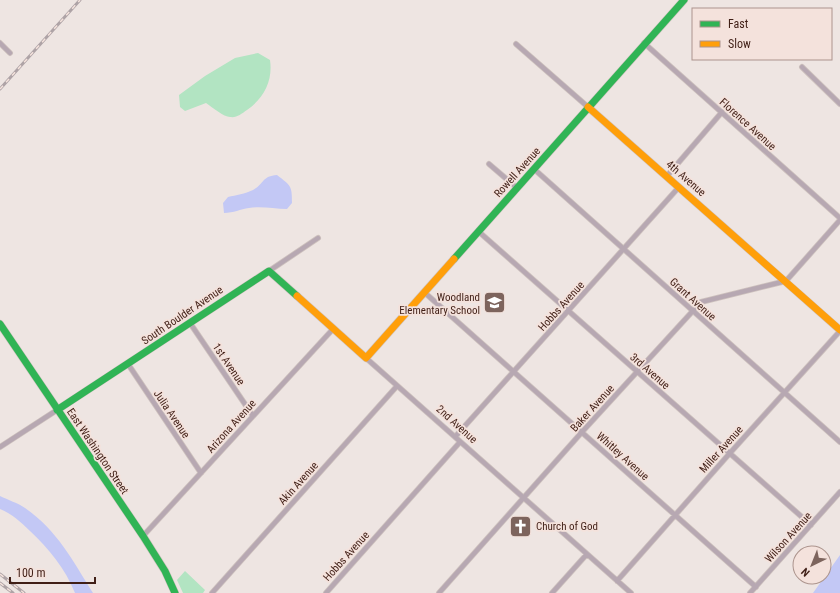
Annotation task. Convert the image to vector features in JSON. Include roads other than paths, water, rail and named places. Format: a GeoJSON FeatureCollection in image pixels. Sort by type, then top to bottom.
{"type":"FeatureCollection","features":[{"type":"Feature","properties":{"kind":"street","name":"Rowell Avenue"},"geometry":{"type":"LineString","coordinates":[[366,358],[644,43],[684,0]]}},
{"type":"Feature","properties":{"kind":"street"},"geometry":{"type":"LineString","coordinates":[[0,43],[10,53]]}},
{"type":"Feature","properties":{"kind":"street","name":"Florence Avenue"},"geometry":{"type":"LineString","coordinates":[[644,43],[840,219]]}},
{"type":"Feature","properties":{"kind":"street","name":"4th Avenue"},"geometry":{"type":"LineString","coordinates":[[516,44],[840,330]]}},
{"type":"Feature","properties":{"kind":"street"},"geometry":{"type":"LineString","coordinates":[[802,67],[839,101]]}},
{"type":"Feature","properties":{"kind":"street"},"geometry":{"type":"LineString","coordinates":[[666,176],[722,112]]}},
{"type":"Feature","properties":{"kind":"street"},"geometry":{"type":"LineString","coordinates":[[489,164],[517,188]]}},
{"type":"Feature","properties":{"kind":"street","name":"Grant Avenue"},"geometry":{"type":"LineString","coordinates":[[534,169],[840,442]]}},
{"type":"Feature","properties":{"kind":"street","name":"Hobbs Avenue"},"geometry":{"type":"LineString","coordinates":[[455,437],[679,187]]}},
{"type":"Feature","properties":{"kind":"street"},"geometry":{"type":"LineString","coordinates":[[786,281],[840,219]]}},
{"type":"Feature","properties":{"kind":"street","name":"3rd Avenue"},"geometry":{"type":"LineString","coordinates":[[478,231],[811,525]]}},
{"type":"Feature","properties":{"kind":"street","name":"South Boulder Avenue"},"geometry":{"type":"LineString","coordinates":[[57,410],[318,238]]}},
{"type":"Feature","properties":{"kind":"street","name":"2nd Avenue"},"geometry":{"type":"LineString","coordinates":[[269,271],[631,593]]}},
{"type":"Feature","properties":{"kind":"street","name":"Baker Avenue"},"geometry":{"type":"LineString","coordinates":[[439,593],[692,310],[701,302],[786,281]]}},
{"type":"Feature","properties":{"kind":"street","name":"Whitley Avenue"},"geometry":{"type":"LineString","coordinates":[[424,292],[756,587]]}},
{"type":"Feature","properties":{"kind":"street","name":"1st Avenue"},"geometry":{"type":"LineString","coordinates":[[190,323],[253,416]]}},
{"type":"Feature","properties":{"kind":"street","name":"East Washington Street"},"geometry":{"type":"LineString","coordinates":[[0,324],[143,536],[165,571],[175,593]]}},
{"type":"Feature","properties":{"kind":"street","name":"Arizona Avenue"},"geometry":{"type":"LineString","coordinates":[[143,536],[333,329]]}},
{"type":"Feature","properties":{"kind":"street","name":"Miller Avenue"},"geometry":{"type":"LineString","coordinates":[[617,581],[840,330]]}},
{"type":"Feature","properties":{"kind":"street","name":"Julia Avenue"},"geometry":{"type":"LineString","coordinates":[[128,364],[201,473]]}},
{"type":"Feature","properties":{"kind":"street","name":"Akin Avenue"},"geometry":{"type":"LineString","coordinates":[[212,593],[397,386]]}},
{"type":"Feature","properties":{"kind":"street"},"geometry":{"type":"LineString","coordinates":[[0,447],[57,410]]}},
{"type":"Feature","properties":{"kind":"street","name":"Hobbs Avenue"},"geometry":{"type":"LineString","coordinates":[[326,593],[460,442]]}},
{"type":"Feature","properties":{"kind":"street","name":"Wilson Avenue"},"geometry":{"type":"LineString","coordinates":[[750,593],[840,492]]}},
{"type":"Feature","properties":{"kind":"street"},"geometry":{"type":"LineString","coordinates":[[552,593],[587,554]]}},
{"type":"Feature","properties":{"kind":"water"},"geometry":{"type":"Polygon","coordinates":[[[277,175],[290,186],[291,189],[292,203],[287,209],[254,207],[224,213],[223,203],[228,197],[257,188],[268,177],[277,175]]]}},
{"type":"Feature","properties":{"kind":"water"},"geometry":{"type":"Polygon","coordinates":[[[0,496],[25,508],[46,526],[64,547],[93,593],[75,593],[56,559],[44,545],[20,521],[0,509],[0,496]]]}},
{"type":"Feature","properties":{"kind":"water"},"geometry":{"type":"Polygon","coordinates":[[[840,555],[840,593],[813,593],[819,585],[832,585],[832,566],[840,555]]]}},
{"type":"Feature","properties":{"kind":"railway"},"geometry":{"type":"LineString","coordinates":[[0,89],[80,0]]}},
{"type":"Feature","properties":{"kind":"railway"},"geometry":{"type":"LineString","coordinates":[[0,574],[24,593]]}},
{"type":"Feature","properties":{"kind":"railway"},"geometry":{"type":"LineString","coordinates":[[0,583],[13,593]]}},
{"type":"Feature","properties":{"kind":"place","name":"Woodland Elementary School"},"geometry":{"type":"Point","coordinates":[495,303]}},
{"type":"Feature","properties":{"kind":"place","name":"Church of God"},"geometry":{"type":"Point","coordinates":[520,526]}}]}
